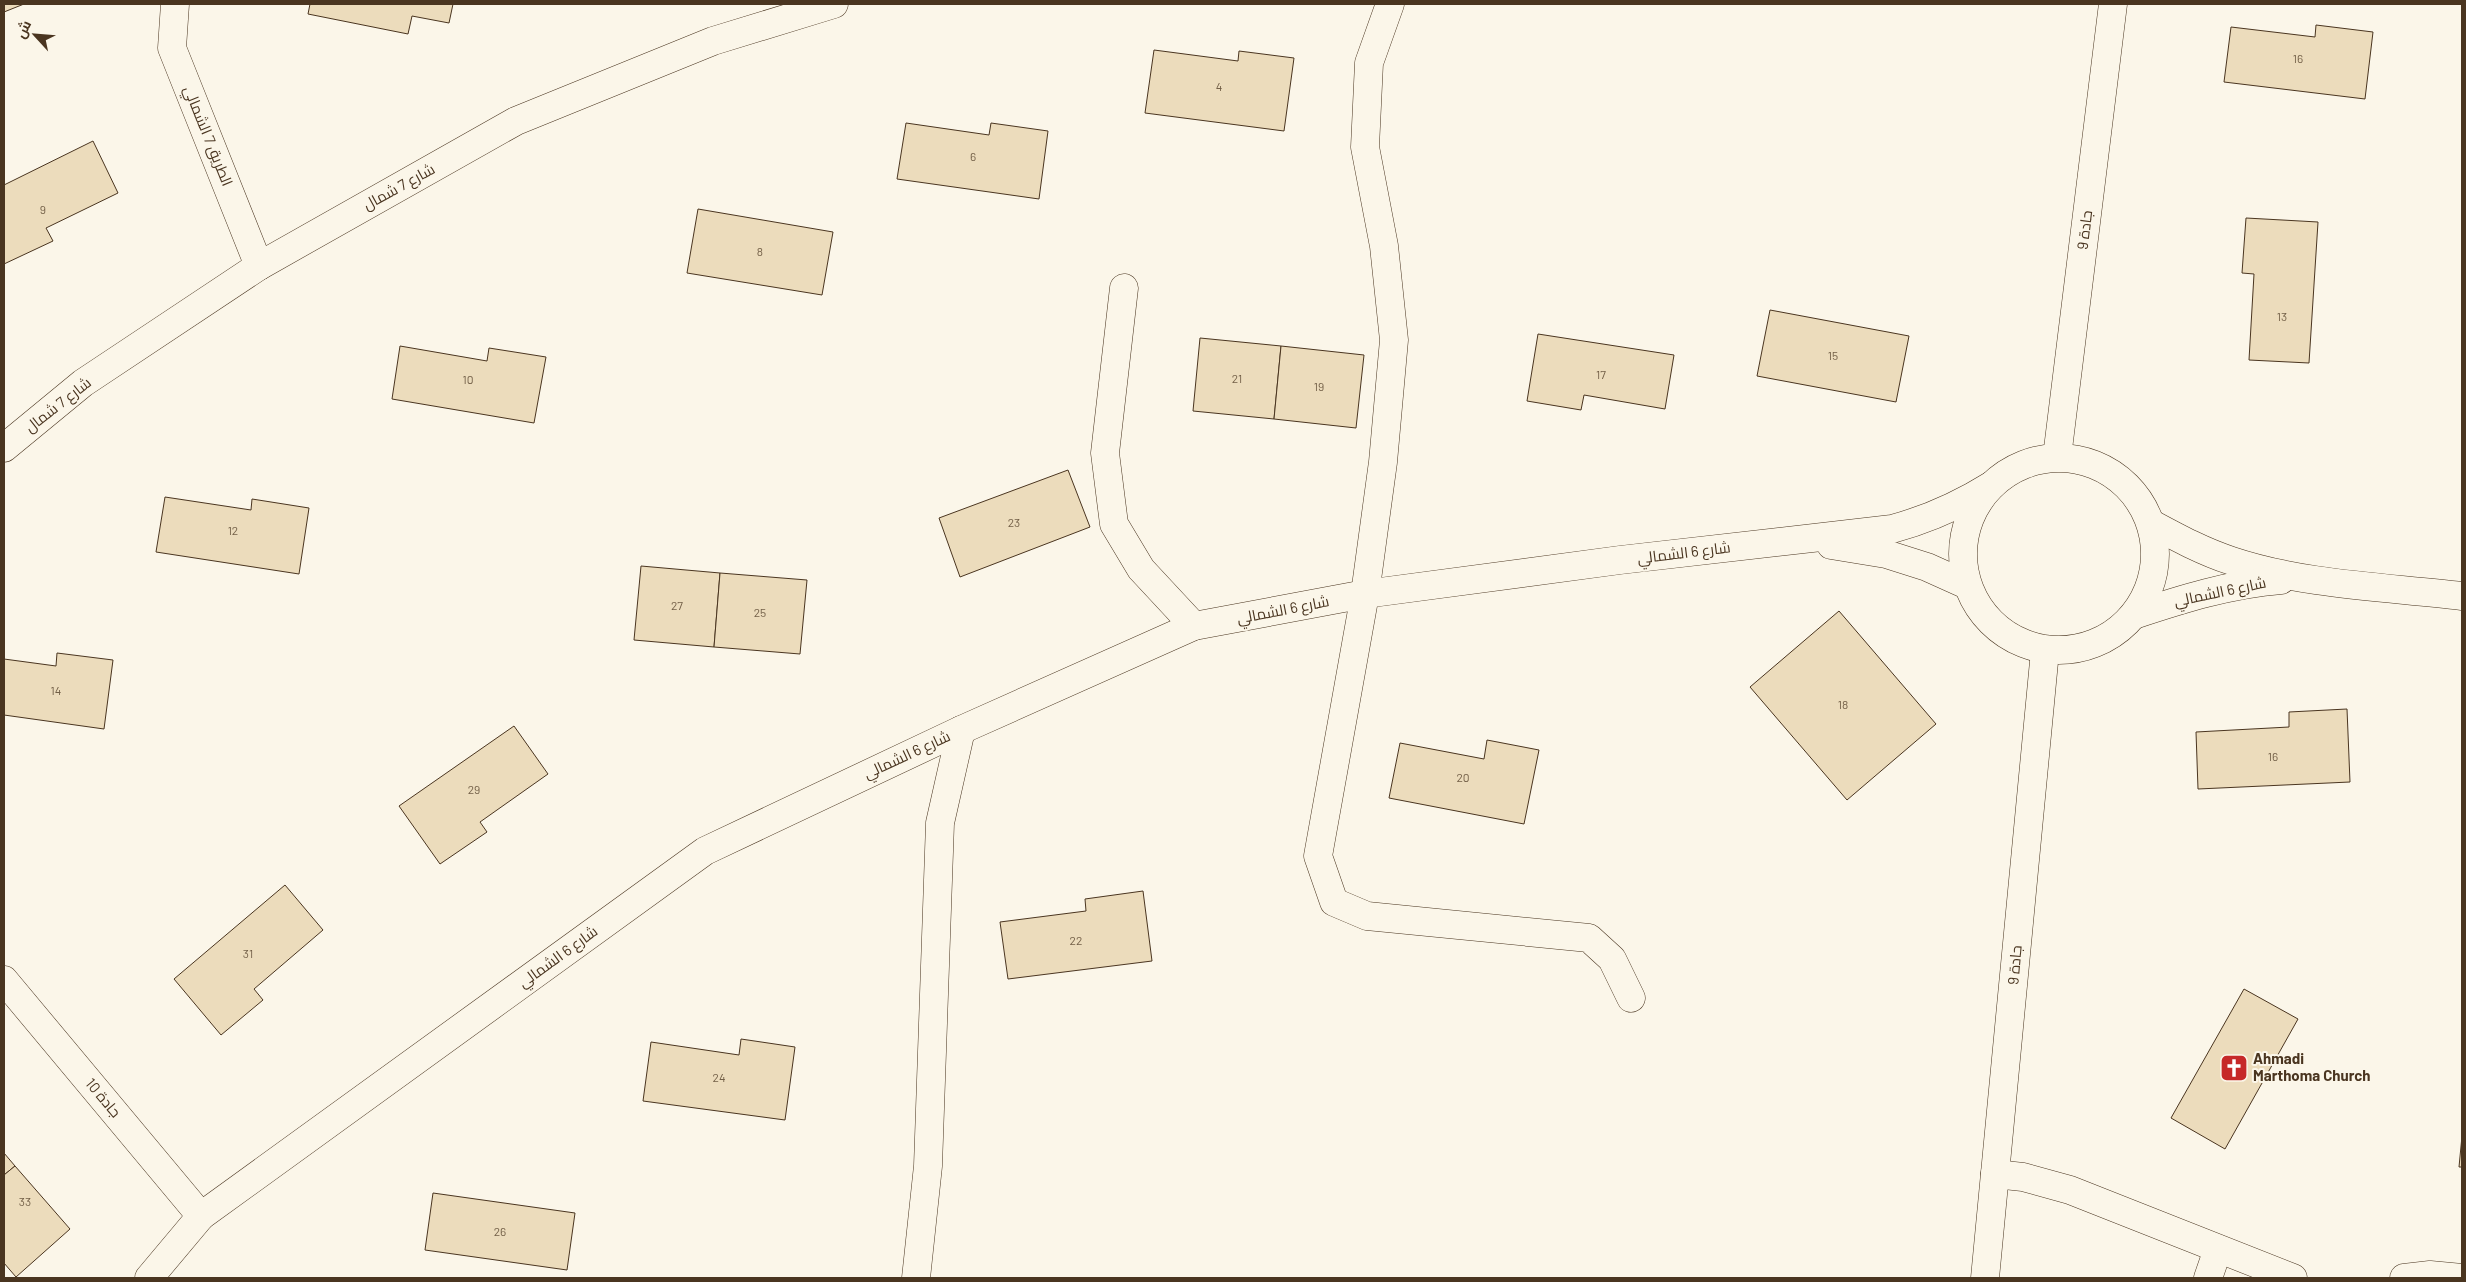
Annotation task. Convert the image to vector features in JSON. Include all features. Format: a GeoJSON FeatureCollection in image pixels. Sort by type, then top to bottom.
{"type":"FeatureCollection","features":[{"type":"Feature","properties":{"kind":"street","name":"الطريق 7 الشمالي"},"geometry":{"type":"LineString","coordinates":[[175,4],[172,48],[259,266]]}},
{"type":"Feature","properties":{"kind":"street","name":"شارع 7 شمال"},"geometry":{"type":"LineString","coordinates":[[4,448],[84,383],[259,266],[516,121],[712,41],[834,4]]}},
{"type":"Feature","properties":{"kind":"street"},"geometry":{"type":"LineString","coordinates":[[1390,4],[1369,63],[1365,147],[1384,246],[1394,340],[1383,462],[1365,594],[1318,856],[1334,902],[1367,916],[1589,938],[1612,959],[1631,998]]}},
{"type":"Feature","properties":{"kind":"street","name":"جادة 9"},"geometry":{"type":"LineString","coordinates":[[2057,457],[2113,4]]}},
{"type":"Feature","properties":{"kind":"street"},"geometry":{"type":"LineString","coordinates":[[1124,288],[1105,453],[1114,524],[1141,569],[1194,626]]}},
{"type":"Feature","properties":{"kind":"street"},"geometry":{"type":"LineString","coordinates":[[1992,485],[1971,514],[1962,549],[1967,585],[1984,617],[2011,640],[2045,651],[2078,650],[2109,638],[2134,615],[2151,586],[2156,555],[2152,524],[2137,496],[2115,475],[2088,461],[2057,457]]}},
{"type":"Feature","properties":{"kind":"street","name":"شارع 6 الشمالي"},"geometry":{"type":"LineString","coordinates":[[149,1278],[201,1216],[705,851],[961,730],[1194,626],[1365,594],[1610,561],[1892,528],[1922,521],[1970,499],[2022,465],[2057,457]]}},
{"type":"Feature","properties":{"kind":"street","name":"شارع 6 الشمالي"},"geometry":{"type":"LineString","coordinates":[[2152,524],[2190,545],[2232,561],[2308,578],[2462,596]]}},
{"type":"Feature","properties":{"kind":"street","name":"شارع 6 الشمالي"},"geometry":{"type":"LineString","coordinates":[[1800,539],[1886,554],[1927,567],[1967,585]]}},
{"type":"Feature","properties":{"kind":"street","name":"شارع 6 الشمالي"},"geometry":{"type":"LineString","coordinates":[[2134,615],[2180,600],[2227,588],[2308,578]]}},
{"type":"Feature","properties":{"kind":"street","name":"جادة 9"},"geometry":{"type":"LineString","coordinates":[[1985,1278],[2045,651]]}},
{"type":"Feature","properties":{"kind":"street"},"geometry":{"type":"LineString","coordinates":[[916,1278],[928,1166],[940,823],[961,730]]}},
{"type":"Feature","properties":{"kind":"street","name":"جادة 10"},"geometry":{"type":"LineString","coordinates":[[4,980],[201,1216]]}},
{"type":"Feature","properties":{"kind":"street"},"geometry":{"type":"LineString","coordinates":[[1996,1174],[2023,1177],[2070,1190],[2293,1278]]}},
{"type":"Feature","properties":{"kind":"street"},"geometry":{"type":"LineString","coordinates":[[2208,1278],[2218,1249]]}},
{"type":"Feature","properties":{"kind":"street"},"geometry":{"type":"LineString","coordinates":[[2404,1278],[2430,1275],[2462,1278]]}},
{"type":"Feature","properties":{"kind":"building"},"geometry":{"type":"Polygon","coordinates":[[[4,4],[24,4],[4,12],[4,4]]]}},
{"type":"Feature","properties":{"kind":"building"},"geometry":{"type":"Polygon","coordinates":[[[310,4],[453,4],[449,23],[412,16],[408,34],[308,14],[310,4]]]}},
{"type":"Feature","properties":{"kind":"building"},"geometry":{"type":"Polygon","coordinates":[[[2316,25],[2373,32],[2365,99],[2224,82],[2231,27],[2315,37],[2316,25]]]}},
{"type":"Feature","properties":{"kind":"building"},"geometry":{"type":"Polygon","coordinates":[[[1154,50],[1238,61],[1239,51],[1294,58],[1284,131],[1145,113],[1154,50]]]}},
{"type":"Feature","properties":{"kind":"building"},"geometry":{"type":"Polygon","coordinates":[[[906,123],[989,135],[991,123],[1048,131],[1039,199],[897,179],[906,123]]]}},
{"type":"Feature","properties":{"kind":"building"},"geometry":{"type":"Polygon","coordinates":[[[93,141],[118,193],[46,228],[53,241],[4,264],[4,185],[93,141]]]}},
{"type":"Feature","properties":{"kind":"building"},"geometry":{"type":"Polygon","coordinates":[[[698,209],[833,232],[822,295],[687,273],[698,209]]]}},
{"type":"Feature","properties":{"kind":"building"},"geometry":{"type":"Polygon","coordinates":[[[2246,218],[2318,222],[2309,363],[2249,360],[2254,274],[2242,273],[2246,218]]]}},
{"type":"Feature","properties":{"kind":"building"},"geometry":{"type":"Polygon","coordinates":[[[1770,310],[1909,336],[1896,402],[1757,376],[1770,310]]]}},
{"type":"Feature","properties":{"kind":"building"},"geometry":{"type":"Polygon","coordinates":[[[1538,334],[1674,355],[1665,409],[1584,395],[1581,410],[1527,401],[1538,334]]]}},
{"type":"Feature","properties":{"kind":"building"},"geometry":{"type":"Polygon","coordinates":[[[1200,338],[1281,346],[1274,419],[1193,411],[1200,338]]]}},
{"type":"Feature","properties":{"kind":"building"},"geometry":{"type":"Polygon","coordinates":[[[400,346],[487,361],[489,348],[546,357],[534,423],[392,399],[400,346]]]}},
{"type":"Feature","properties":{"kind":"building"},"geometry":{"type":"Polygon","coordinates":[[[1281,346],[1364,355],[1356,428],[1274,419],[1281,346]]]}},
{"type":"Feature","properties":{"kind":"building"},"geometry":{"type":"Polygon","coordinates":[[[1068,470],[1090,527],[960,577],[939,518],[1068,470]]]}},
{"type":"Feature","properties":{"kind":"building"},"geometry":{"type":"Polygon","coordinates":[[[165,497],[251,510],[252,499],[309,508],[299,574],[156,552],[165,497]]]}},
{"type":"Feature","properties":{"kind":"building"},"geometry":{"type":"Polygon","coordinates":[[[641,566],[720,573],[714,647],[634,640],[641,566]]]}},
{"type":"Feature","properties":{"kind":"building"},"geometry":{"type":"Polygon","coordinates":[[[720,573],[807,580],[800,654],[714,647],[720,573]]]}},
{"type":"Feature","properties":{"kind":"building"},"geometry":{"type":"Polygon","coordinates":[[[1839,611],[1936,724],[1847,800],[1750,687],[1839,611]]]}},
{"type":"Feature","properties":{"kind":"building"},"geometry":{"type":"Polygon","coordinates":[[[57,653],[113,660],[104,729],[4,715],[4,659],[56,666],[57,653]]]}},
{"type":"Feature","properties":{"kind":"building"},"geometry":{"type":"Polygon","coordinates":[[[2347,709],[2350,782],[2198,789],[2196,732],[2289,727],[2289,712],[2347,709]]]}},
{"type":"Feature","properties":{"kind":"building"},"geometry":{"type":"Polygon","coordinates":[[[514,726],[548,774],[480,822],[487,832],[440,864],[399,806],[514,726]]]}},
{"type":"Feature","properties":{"kind":"building"},"geometry":{"type":"Polygon","coordinates":[[[1487,740],[1539,750],[1524,824],[1389,798],[1400,743],[1484,759],[1487,740]]]}},
{"type":"Feature","properties":{"kind":"building"},"geometry":{"type":"Polygon","coordinates":[[[285,885],[323,930],[254,989],[263,1000],[221,1035],[174,979],[285,885]]]}},
{"type":"Feature","properties":{"kind":"building"},"geometry":{"type":"Polygon","coordinates":[[[1143,891],[1152,961],[1008,979],[1000,922],[1086,911],[1085,899],[1143,891]]]}},
{"type":"Feature","properties":{"kind":"building","name":"Ahmadi Marthoma Church"},"geometry":{"type":"Polygon","coordinates":[[[2244,989],[2298,1019],[2225,1149],[2171,1118],[2244,989]]]}},
{"type":"Feature","properties":{"kind":"building"},"geometry":{"type":"Polygon","coordinates":[[[741,1039],[795,1047],[785,1120],[643,1101],[651,1042],[739,1055],[741,1039]]]}},
{"type":"Feature","properties":{"kind":"building"},"geometry":{"type":"Polygon","coordinates":[[[2462,1136],[2462,1167],[2459,1167],[2462,1136]]]}},
{"type":"Feature","properties":{"kind":"building"},"geometry":{"type":"Polygon","coordinates":[[[4,1153],[15,1166],[4,1175],[4,1153]]]}},
{"type":"Feature","properties":{"kind":"building"},"geometry":{"type":"Polygon","coordinates":[[[15,1166],[70,1229],[16,1277],[4,1263],[4,1175],[15,1166]]]}},
{"type":"Feature","properties":{"kind":"building"},"geometry":{"type":"Polygon","coordinates":[[[433,1193],[575,1213],[567,1270],[425,1250],[433,1193]]]}},
{"type":"Feature","properties":{"kind":"place","name":"Ahmadi Marthoma Church"},"geometry":{"type":"Point","coordinates":[2234,1068]}}]}
